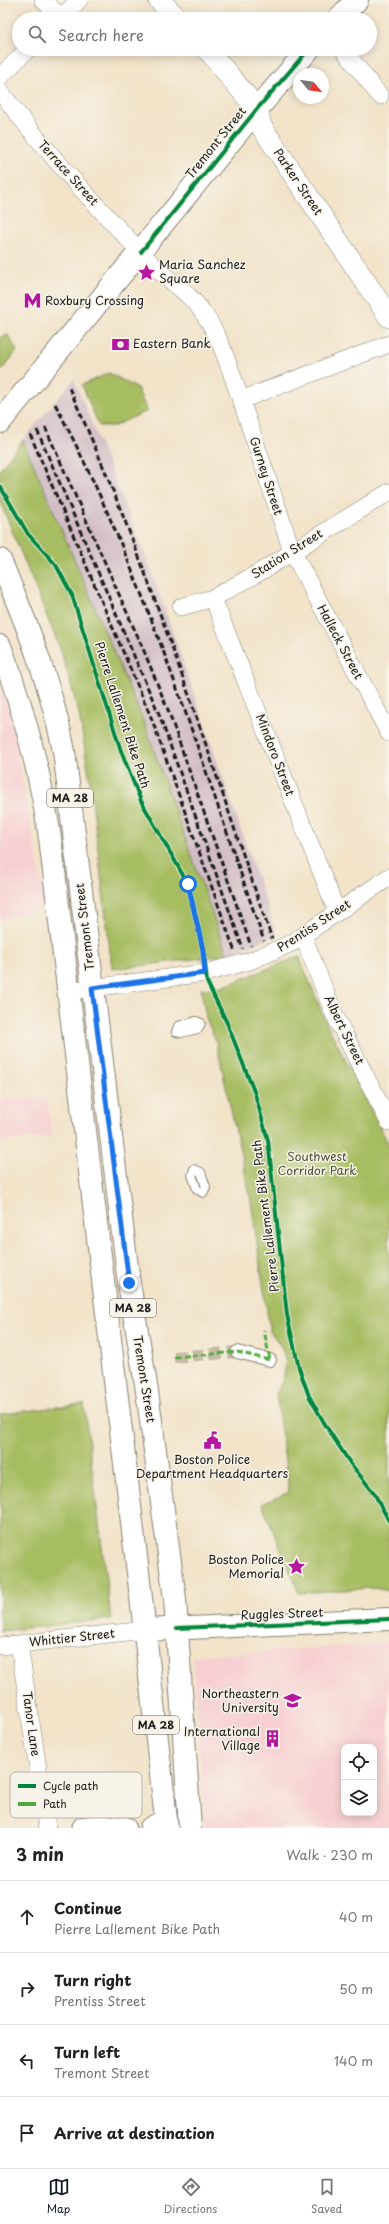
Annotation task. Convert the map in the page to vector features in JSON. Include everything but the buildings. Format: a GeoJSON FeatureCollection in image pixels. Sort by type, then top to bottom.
{"type":"FeatureCollection","features":[{"type":"Feature","properties":{"kind":"main road","name":"Tremont Street"},"geometry":{"type":"LineString","coordinates":[[0,422],[257,109],[303,56]]}},
{"type":"Feature","properties":{"kind":"main road","name":"Tremont Street"},"geometry":{"type":"LineString","coordinates":[[0,560],[40,658],[58,719],[69,786],[92,988],[128,1276],[162,1500],[175,1599],[190,1828]]}},
{"type":"Feature","properties":{"kind":"main road","name":"Tremont Street"},"geometry":{"type":"LineString","coordinates":[[0,646],[18,692],[41,782],[68,992],[145,1630],[161,1825]]}},
{"type":"Feature","properties":{"kind":"main road","name":"Ruggles Street"},"geometry":{"type":"LineString","coordinates":[[145,1630],[389,1619]]}},
{"type":"Feature","properties":{"kind":"main road"},"geometry":{"type":"LineString","coordinates":[[83,1828],[101,1826],[125,1828]]}},
{"type":"Feature","properties":{"kind":"street"},"geometry":{"type":"LineString","coordinates":[[43,0],[55,12]]}},
{"type":"Feature","properties":{"kind":"street"},"geometry":{"type":"LineString","coordinates":[[67,12],[79,0]]}},
{"type":"Feature","properties":{"kind":"street"},"geometry":{"type":"LineString","coordinates":[[158,0],[171,12]]}},
{"type":"Feature","properties":{"kind":"street"},"geometry":{"type":"LineString","coordinates":[[0,77],[21,56]]}},
{"type":"Feature","properties":{"kind":"street","name":"Parker Street"},"geometry":{"type":"LineString","coordinates":[[213,56],[257,109],[261,126],[389,317]]}},
{"type":"Feature","properties":{"kind":"street"},"geometry":{"type":"LineString","coordinates":[[349,56],[380,96]]}},
{"type":"Feature","properties":{"kind":"street","name":"Terrace Street"},"geometry":{"type":"LineString","coordinates":[[0,91],[52,156],[141,252]]}},
{"type":"Feature","properties":{"kind":"street","name":"Gurney Street"},"geometry":{"type":"LineString","coordinates":[[141,252],[189,296],[204,313],[215,332],[241,400],[292,551]]}},
{"type":"Feature","properties":{"kind":"street"},"geometry":{"type":"LineString","coordinates":[[241,400],[389,344]]}},
{"type":"Feature","properties":{"kind":"street","name":"Station Street"},"geometry":{"type":"LineString","coordinates":[[181,607],[213,598],[260,572],[389,492]]}},
{"type":"Feature","properties":{"kind":"street","name":"Halleck Street"},"geometry":{"type":"LineString","coordinates":[[292,551],[389,733]]}},
{"type":"Feature","properties":{"kind":"street","name":"Mindoro Street"},"geometry":{"type":"LineString","coordinates":[[213,598],[337,912]]}},
{"type":"Feature","properties":{"kind":"street","name":"Prentiss Street"},"geometry":{"type":"LineString","coordinates":[[68,992],[205,973],[263,957],[281,950],[389,877]]}},
{"type":"Feature","properties":{"kind":"street","name":"Albert Street"},"geometry":{"type":"LineString","coordinates":[[303,936],[334,1016],[389,1122]]}},
{"type":"Feature","properties":{"kind":"street"},"geometry":{"type":"LineString","coordinates":[[237,1352],[270,1360]]}},
{"type":"Feature","properties":{"kind":"street","name":"Whittier Street"},"geometry":{"type":"LineString","coordinates":[[0,1646],[145,1630]]}},
{"type":"Feature","properties":{"kind":"street","name":"Tanor Lane"},"geometry":{"type":"LineString","coordinates":[[19,1644],[38,1772]]}},
{"type":"Feature","properties":{"kind":"street","name":"Tanor Lane"},"geometry":{"type":"LineString","coordinates":[[45,1818],[47,1828]]}},
{"type":"Feature","properties":{"kind":"shaded area"},"geometry":{"type":"Polygon","coordinates":[[[74,379],[154,578],[277,935],[227,955],[143,720],[23,440],[74,379]]]}},
{"type":"Feature","properties":{"kind":"shaded area"},"geometry":{"type":"Polygon","coordinates":[[[0,684],[8,704],[46,906],[0,920],[0,684]]]}},
{"type":"Feature","properties":{"kind":"shaded area"},"geometry":{"type":"Polygon","coordinates":[[[47,1096],[52,1137],[0,1141],[0,1101],[47,1096]]]}},
{"type":"Feature","properties":{"kind":"shaded area","name":"Northeastern University"},"geometry":{"type":"Polygon","coordinates":[[[389,1643],[389,1828],[205,1828],[193,1656],[389,1643]]]}},
{"type":"Feature","properties":{"kind":"green space"},"geometry":{"type":"Polygon","coordinates":[[[8,335],[17,351],[0,372],[0,337],[8,335]]]}},
{"type":"Feature","properties":{"kind":"green space"},"geometry":{"type":"Polygon","coordinates":[[[109,373],[137,388],[147,411],[114,426],[99,426],[82,385],[109,373]]]}},
{"type":"Feature","properties":{"kind":"green space"},"geometry":{"type":"Polygon","coordinates":[[[23,440],[143,720],[227,955],[112,969],[90,782],[79,713],[61,651],[0,501],[0,469],[23,440]]]}},
{"type":"Feature","properties":{"kind":"green space","name":"Southwest Corridor Park"},"geometry":{"type":"Polygon","coordinates":[[[299,956],[325,1020],[389,1145],[389,1591],[374,1588],[299,1593],[262,1504],[289,1492],[276,1393],[284,1377],[285,1361],[281,1347],[270,1332],[250,1195],[216,1042],[206,1018],[201,989],[222,987],[299,956]]]}},
{"type":"Feature","properties":{"kind":"green space"},"geometry":{"type":"Polygon","coordinates":[[[84,1404],[111,1619],[0,1631],[0,1414],[84,1404]]]}},
{"type":"Feature","properties":{"kind":"tunnel"},"geometry":{"type":"LineString","coordinates":[[174,1357],[237,1352]]}},
{"type":"Feature","properties":{"kind":"railway"},"geometry":{"type":"LineString","coordinates":[[69,388],[126,523],[152,592],[201,730],[272,939]]}},
{"type":"Feature","properties":{"kind":"railway"},"geometry":{"type":"LineString","coordinates":[[55,404],[87,468],[117,534],[144,601],[170,668],[264,941]]}},
{"type":"Feature","properties":{"kind":"railway"},"geometry":{"type":"LineString","coordinates":[[45,427],[144,651],[168,710],[251,946]]}},
{"type":"Feature","properties":{"kind":"railway"},"geometry":{"type":"LineString","coordinates":[[37,430],[159,714],[243,949]]}},
{"type":"Feature","properties":{"kind":"railway"},"geometry":{"type":"LineString","coordinates":[[30,434],[151,717],[235,952]]}},
{"type":"Feature","properties":{"kind":"marked path"},"geometry":{"type":"LineString","coordinates":[[174,1357],[237,1352],[270,1360],[264,1330]]}},
{"type":"Feature","properties":{"kind":"cycle path"},"geometry":{"type":"LineString","coordinates":[[141,252],[257,109],[303,56]]}},
{"type":"Feature","properties":{"kind":"cycle path","name":"Pierre Lallement Bike Path"},"geometry":{"type":"LineString","coordinates":[[0,486],[28,534],[56,565],[72,595],[121,751],[141,801],[188,884],[203,950],[207,982],[227,1023],[255,1094],[268,1140],[287,1315],[299,1368],[309,1396],[326,1426],[350,1463],[374,1493],[389,1521]]}},
{"type":"Feature","properties":{"kind":"cycle path"},"geometry":{"type":"LineString","coordinates":[[177,1628],[389,1619]]}},
{"type":"Feature","properties":{"kind":"place","name":"Maria Sanchez Square"},"geometry":{"type":"Point","coordinates":[146,272]}},
{"type":"Feature","properties":{"kind":"place","name":"Roxbury Crossing"},"geometry":{"type":"Point","coordinates":[32,301]}},
{"type":"Feature","properties":{"kind":"place","name":"Eastern Bank"},"geometry":{"type":"Point","coordinates":[120,344]}},
{"type":"Feature","properties":{"kind":"place","name":"Boston Police Department Headquarters"},"geometry":{"type":"Point","coordinates":[212,1441]}},
{"type":"Feature","properties":{"kind":"place","name":"Boston Police Memorial"},"geometry":{"type":"Point","coordinates":[297,1567]}},
{"type":"Feature","properties":{"kind":"place","name":"Northeastern University"},"geometry":{"type":"Point","coordinates":[292,1701]}},
{"type":"Feature","properties":{"kind":"place","name":"International Village"},"geometry":{"type":"Point","coordinates":[273,1739]}},
{"type":"Feature","properties":{"kind":"route"},"geometry":{"type":"LineString","coordinates":[[129,1283],[92,988],[205,973],[203,950],[188,884]]}}]}
